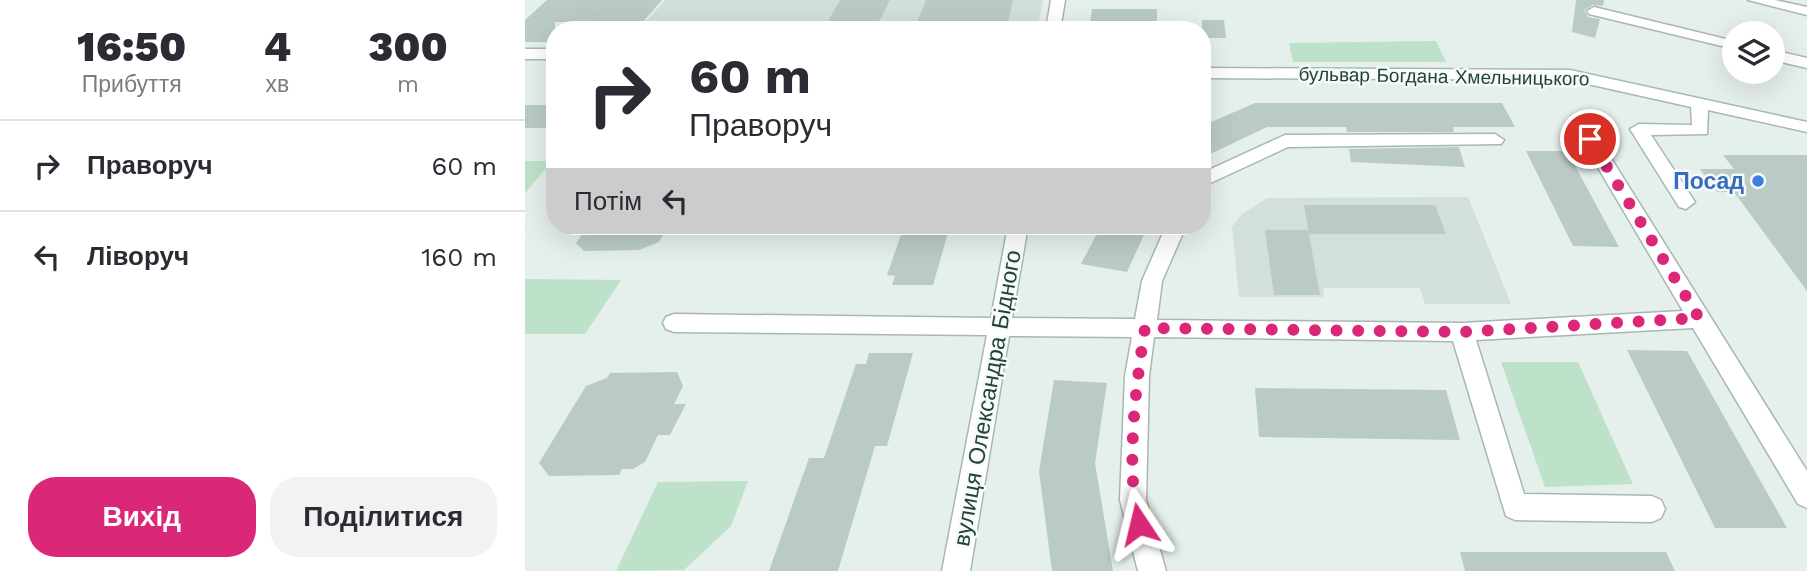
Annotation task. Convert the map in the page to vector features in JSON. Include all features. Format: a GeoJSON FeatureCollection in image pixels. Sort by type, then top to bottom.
{"type":"FeatureCollection","features":[{"type":"Feature","properties":{"kind":"street"},"geometry":{"type":"LineString","coordinates":[[1055,21],[1059,0]]}},
{"type":"Feature","properties":{"kind":"street"},"geometry":{"type":"LineString","coordinates":[[1755,0],[1807,11]]}},
{"type":"Feature","properties":{"kind":"street"},"geometry":{"type":"LineString","coordinates":[[1794,0],[1807,11]]}},
{"type":"Feature","properties":{"kind":"street"},"geometry":{"type":"LineString","coordinates":[[1594,11],[1722,42]]}},
{"type":"Feature","properties":{"kind":"street"},"geometry":{"type":"LineString","coordinates":[[525,54],[546,54]]}},
{"type":"Feature","properties":{"kind":"street"},"geometry":{"type":"LineString","coordinates":[[1785,58],[1807,63]]}},
{"type":"Feature","properties":{"kind":"street","name":"бульвар Богдана Хмельницького"},"geometry":{"type":"LineString","coordinates":[[1211,73],[1570,75],[1807,127]]}},
{"type":"Feature","properties":{"kind":"street"},"geometry":{"type":"LineString","coordinates":[[1686,202],[1639,129],[1701,130],[1699,103]]}},
{"type":"Feature","properties":{"kind":"street"},"geometry":{"type":"LineString","coordinates":[[1590,139],[1807,495]]}},
{"type":"Feature","properties":{"kind":"street"},"geometry":{"type":"LineString","coordinates":[[1211,177],[1285,141],[1495,140]]}},
{"type":"Feature","properties":{"kind":"street","name":"вулиця Олександра Бідного"},"geometry":{"type":"LineString","coordinates":[[956,571],[1016,235]]}},
{"type":"Feature","properties":{"kind":"street"},"geometry":{"type":"LineString","coordinates":[[1152,571],[1133,500],[1137,376],[1152,281],[1172,235]]}},
{"type":"Feature","properties":{"kind":"street"},"geometry":{"type":"LineString","coordinates":[[674,323],[1462,332],[1699,318]]}},
{"type":"Feature","properties":{"kind":"street"},"geometry":{"type":"LineString","coordinates":[[1462,332],[1515,507],[1652,509]]}},
{"type":"Feature","properties":{"kind":"shaded area"},"geometry":{"type":"Polygon","coordinates":[[[665,0],[1043,0],[1039,21],[646,21],[665,0]]]}},
{"type":"Feature","properties":{"kind":"shaded area"},"geometry":{"type":"Polygon","coordinates":[[[1468,197],[1511,304],[1425,304],[1420,288],[1324,288],[1323,297],[1239,297],[1232,227],[1242,214],[1267,198],[1468,197]]]}},
{"type":"Feature","properties":{"kind":"green space"},"geometry":{"type":"Polygon","coordinates":[[[1436,41],[1446,62],[1293,62],[1289,43],[1436,41]]]}},
{"type":"Feature","properties":{"kind":"green space"},"geometry":{"type":"Polygon","coordinates":[[[525,161],[546,161],[546,168],[525,193],[525,161]]]}},
{"type":"Feature","properties":{"kind":"green space"},"geometry":{"type":"Polygon","coordinates":[[[525,279],[621,280],[585,334],[525,334],[525,279]]]}},
{"type":"Feature","properties":{"kind":"green space"},"geometry":{"type":"Polygon","coordinates":[[[1501,362],[1578,362],[1633,484],[1545,487],[1501,362]]]}},
{"type":"Feature","properties":{"kind":"green space"},"geometry":{"type":"Polygon","coordinates":[[[748,481],[731,526],[684,570],[616,571],[658,482],[748,481]]]}},
{"type":"Feature","properties":{"kind":"building"},"geometry":{"type":"Polygon","coordinates":[[[547,0],[662,0],[644,21],[546,21],[546,42],[525,42],[525,20],[547,0]]]}},
{"type":"Feature","properties":{"kind":"building"},"geometry":{"type":"Polygon","coordinates":[[[840,0],[890,0],[879,21],[828,21],[840,0]]]}},
{"type":"Feature","properties":{"kind":"building"},"geometry":{"type":"Polygon","coordinates":[[[926,0],[1013,0],[1008,21],[917,21],[926,0]]]}},
{"type":"Feature","properties":{"kind":"building"},"geometry":{"type":"Polygon","coordinates":[[[1576,0],[1604,0],[1603,6],[1593,5],[1584,10],[1588,17],[1600,19],[1595,38],[1572,32],[1576,0]]]}},
{"type":"Feature","properties":{"kind":"building"},"geometry":{"type":"Polygon","coordinates":[[[1092,9],[1157,9],[1157,21],[1090,21],[1092,9]]]}},
{"type":"Feature","properties":{"kind":"building"},"geometry":{"type":"Polygon","coordinates":[[[1224,20],[1226,38],[1211,38],[1211,21],[1202,21],[1224,20]]]}},
{"type":"Feature","properties":{"kind":"building"},"geometry":{"type":"Polygon","coordinates":[[[1255,103],[1502,103],[1515,127],[1453,127],[1454,132],[1347,132],[1346,127],[1267,127],[1211,154],[1211,122],[1255,103]]]}},
{"type":"Feature","properties":{"kind":"building"},"geometry":{"type":"Polygon","coordinates":[[[525,105],[546,105],[546,128],[525,128],[525,105]]]}},
{"type":"Feature","properties":{"kind":"building"},"geometry":{"type":"Polygon","coordinates":[[[1459,147],[1465,167],[1351,162],[1349,149],[1459,147]]]}},
{"type":"Feature","properties":{"kind":"building"},"geometry":{"type":"Polygon","coordinates":[[[1526,151],[1567,151],[1619,247],[1573,246],[1526,151]]]}},
{"type":"Feature","properties":{"kind":"building","name":"Посад"},"geometry":{"type":"Polygon","coordinates":[[[1723,155],[1807,155],[1807,291],[1734,192],[1717,192],[1700,169],[1734,169],[1723,155]]]}},
{"type":"Feature","properties":{"kind":"building"},"geometry":{"type":"Polygon","coordinates":[[[1304,205],[1435,205],[1446,234],[1309,234],[1304,205]]]}},
{"type":"Feature","properties":{"kind":"building"},"geometry":{"type":"Polygon","coordinates":[[[1265,230],[1308,230],[1320,295],[1274,295],[1265,230]]]}},
{"type":"Feature","properties":{"kind":"building"},"geometry":{"type":"Polygon","coordinates":[[[582,235],[663,235],[659,242],[639,250],[584,251],[576,243],[582,235]]]}},
{"type":"Feature","properties":{"kind":"building"},"geometry":{"type":"Polygon","coordinates":[[[901,235],[947,235],[933,285],[892,285],[895,276],[887,275],[901,235]]]}},
{"type":"Feature","properties":{"kind":"building"},"geometry":{"type":"Polygon","coordinates":[[[1096,235],[1144,235],[1127,272],[1081,264],[1096,235]]]}},
{"type":"Feature","properties":{"kind":"building"},"geometry":{"type":"Polygon","coordinates":[[[1627,350],[1687,351],[1787,528],[1715,528],[1627,350]]]}},
{"type":"Feature","properties":{"kind":"building"},"geometry":{"type":"Polygon","coordinates":[[[869,353],[913,353],[887,446],[875,446],[838,571],[769,571],[809,458],[824,458],[856,364],[866,364],[869,353]]]}},
{"type":"Feature","properties":{"kind":"building"},"geometry":{"type":"Polygon","coordinates":[[[677,372],[683,386],[674,404],[686,404],[670,435],[658,435],[645,462],[633,469],[622,469],[619,475],[549,476],[539,463],[586,386],[607,378],[610,373],[677,372]]]}},
{"type":"Feature","properties":{"kind":"building"},"geometry":{"type":"Polygon","coordinates":[[[1054,380],[1107,383],[1095,463],[1113,571],[1052,571],[1039,471],[1054,380]]]}},
{"type":"Feature","properties":{"kind":"building"},"geometry":{"type":"Polygon","coordinates":[[[1255,388],[1446,390],[1460,440],[1259,437],[1255,388]]]}},
{"type":"Feature","properties":{"kind":"building"},"geometry":{"type":"Polygon","coordinates":[[[1460,552],[1666,552],[1675,571],[1465,571],[1460,552]]]}},
{"type":"Feature","properties":{"kind":"place","name":"Посад"},"geometry":{"type":"Point","coordinates":[1758,181]}},
{"type":"Feature","properties":{"kind":"route"},"geometry":{"type":"LineString","coordinates":[[1139,524],[1133,500],[1137,376],[1145,328],[1462,332],[1699,318],[1590,139]]}}]}
